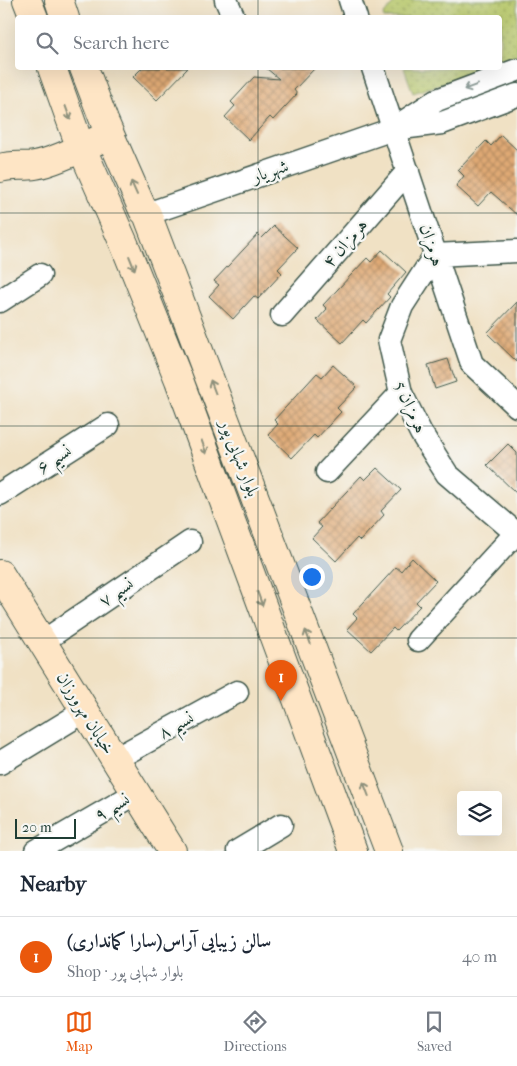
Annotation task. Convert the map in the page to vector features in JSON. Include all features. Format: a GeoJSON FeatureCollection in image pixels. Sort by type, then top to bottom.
{"type":"FeatureCollection","features":[{"type":"Feature","properties":{"kind":"main road"},"geometry":{"type":"LineString","coordinates":[[27,0],[33,15]]}},
{"type":"Feature","properties":{"kind":"main road"},"geometry":{"type":"LineString","coordinates":[[59,0],[64,15]]}},
{"type":"Feature","properties":{"kind":"main road","name":"بلوار شهابی پور"},"geometry":{"type":"LineString","coordinates":[[53,70],[82,148],[126,246],[179,380],[352,851]]}},
{"type":"Feature","properties":{"kind":"main road","name":"بلوار شهابی پور"},"geometry":{"type":"LineString","coordinates":[[85,70],[143,210],[147,214],[389,851]]}},
{"type":"Feature","properties":{"kind":"main road"},"geometry":{"type":"LineString","coordinates":[[0,168],[10,165],[34,165],[82,148],[110,133]]}},
{"type":"Feature","properties":{"kind":"main road"},"geometry":{"type":"LineString","coordinates":[[0,188],[16,182],[34,165]]}},
{"type":"Feature","properties":{"kind":"main road"},"geometry":{"type":"LineString","coordinates":[[117,228],[147,214]]}},
{"type":"Feature","properties":{"kind":"main road","name":"خیابان مهرورزان"},"geometry":{"type":"LineString","coordinates":[[0,575],[172,851]]}},
{"type":"Feature","properties":{"kind":"main road"},"geometry":{"type":"LineString","coordinates":[[341,819],[342,851]]}},
{"type":"Feature","properties":{"kind":"main road"},"geometry":{"type":"LineString","coordinates":[[378,821],[404,851]]}},
{"type":"Feature","properties":{"kind":"street"},"geometry":{"type":"LineString","coordinates":[[226,0],[233,15]]}},
{"type":"Feature","properties":{"kind":"street"},"geometry":{"type":"LineString","coordinates":[[350,0],[355,15]]}},
{"type":"Feature","properties":{"kind":"street","name":"هرمزان"},"geometry":{"type":"LineString","coordinates":[[374,70],[472,364],[517,406]]}},
{"type":"Feature","properties":{"kind":"street","name":"شهریار"},"geometry":{"type":"LineString","coordinates":[[393,129],[437,100],[517,70]]}},
{"type":"Feature","properties":{"kind":"street","name":"شهریار"},"geometry":{"type":"LineString","coordinates":[[147,214],[393,129],[442,123],[517,95]]}},
{"type":"Feature","properties":{"kind":"street","name":"هرمزان ۴"},"geometry":{"type":"LineString","coordinates":[[282,315],[408,172]]}},
{"type":"Feature","properties":{"kind":"street"},"geometry":{"type":"LineString","coordinates":[[436,255],[517,251]]}},
{"type":"Feature","properties":{"kind":"street","name":"هرمزان 5"},"geometry":{"type":"LineString","coordinates":[[436,255],[402,306],[389,340],[401,393],[421,433],[447,474],[517,533]]}},
{"type":"Feature","properties":{"kind":"street"},"geometry":{"type":"LineString","coordinates":[[0,301],[40,275]]}},
{"type":"Feature","properties":{"kind":"street"},"geometry":{"type":"LineString","coordinates":[[327,472],[401,393]]}},
{"type":"Feature","properties":{"kind":"street","name":"نسیم ۶"},"geometry":{"type":"LineString","coordinates":[[0,494],[108,425]]}},
{"type":"Feature","properties":{"kind":"street"},"geometry":{"type":"LineString","coordinates":[[418,640],[517,533]]}},
{"type":"Feature","properties":{"kind":"street","name":"نسیم ۷"},"geometry":{"type":"LineString","coordinates":[[42,642],[190,542]]}},
{"type":"Feature","properties":{"kind":"street","name":"نسیم ۸"},"geometry":{"type":"LineString","coordinates":[[115,759],[237,692]]}},
{"type":"Feature","properties":{"kind":"street"},"geometry":{"type":"LineString","coordinates":[[0,763],[85,711]]}},
{"type":"Feature","properties":{"kind":"street","name":"نسیم ۹"},"geometry":{"type":"LineString","coordinates":[[36,851],[136,793]]}},
{"type":"Feature","properties":{"kind":"street"},"geometry":{"type":"LineString","coordinates":[[238,851],[281,825]]}},
{"type":"Feature","properties":{"kind":"green space"},"geometry":{"type":"Polygon","coordinates":[[[397,0],[517,0],[517,59],[502,64],[502,15],[383,15],[397,0]]]}},
{"type":"Feature","properties":{"kind":"green space"},"geometry":{"type":"Polygon","coordinates":[[[405,70],[486,70],[413,93],[405,70]]]}},
{"type":"Feature","properties":{"kind":"building"},"geometry":{"type":"Polygon","coordinates":[[[140,70],[186,70],[157,100],[133,77],[140,70]]]}},
{"type":"Feature","properties":{"kind":"building"},"geometry":{"type":"Polygon","coordinates":[[[268,70],[313,70],[294,90],[297,94],[273,120],[270,117],[249,140],[225,117],[235,106],[231,102],[254,77],[279,79],[268,70]]]}},
{"type":"Feature","properties":{"kind":"building"},"geometry":{"type":"Polygon","coordinates":[[[501,135],[517,150],[517,215],[491,192],[478,206],[456,186],[464,176],[458,170],[486,141],[491,146],[501,135]]]}},
{"type":"Feature","properties":{"kind":"building"},"geometry":{"type":"Polygon","coordinates":[[[274,226],[298,248],[278,269],[282,273],[258,299],[254,296],[233,319],[209,296],[219,285],[214,281],[258,234],[262,238],[274,226]]]}},
{"type":"Feature","properties":{"kind":"building"},"geometry":{"type":"Polygon","coordinates":[[[382,250],[406,272],[387,294],[390,297],[366,323],[363,320],[342,343],[317,320],[327,309],[323,305],[367,258],[371,262],[382,250]]]}},
{"type":"Feature","properties":{"kind":"building"},"geometry":{"type":"Polygon","coordinates":[[[517,302],[517,362],[487,333],[517,302]]]}},
{"type":"Feature","properties":{"kind":"building"},"geometry":{"type":"Polygon","coordinates":[[[448,359],[456,382],[435,389],[428,365],[448,359]]]}},
{"type":"Feature","properties":{"kind":"building"},"geometry":{"type":"Polygon","coordinates":[[[333,365],[357,387],[337,408],[341,412],[317,438],[314,435],[292,458],[268,435],[278,424],[274,420],[317,373],[322,377],[333,365]]]}},
{"type":"Feature","properties":{"kind":"building"},"geometry":{"type":"Polygon","coordinates":[[[508,444],[517,453],[517,494],[487,465],[508,444]]]}},
{"type":"Feature","properties":{"kind":"building"},"geometry":{"type":"Polygon","coordinates":[[[377,468],[401,490],[381,511],[384,515],[360,541],[357,538],[336,561],[312,538],[322,527],[317,523],[361,476],[365,480],[377,468]]]}},
{"type":"Feature","properties":{"kind":"building"},"geometry":{"type":"Polygon","coordinates":[[[412,558],[436,581],[416,602],[420,606],[396,631],[393,628],[371,651],[347,629],[357,618],[353,614],[396,567],[401,571],[412,558]]]}},
{"type":"Feature","properties":{"kind":"place","name":"سالن زیبایی آراس(سارا کمانداری)"},"geometry":{"type":"Point","coordinates":[281,701]}}]}
